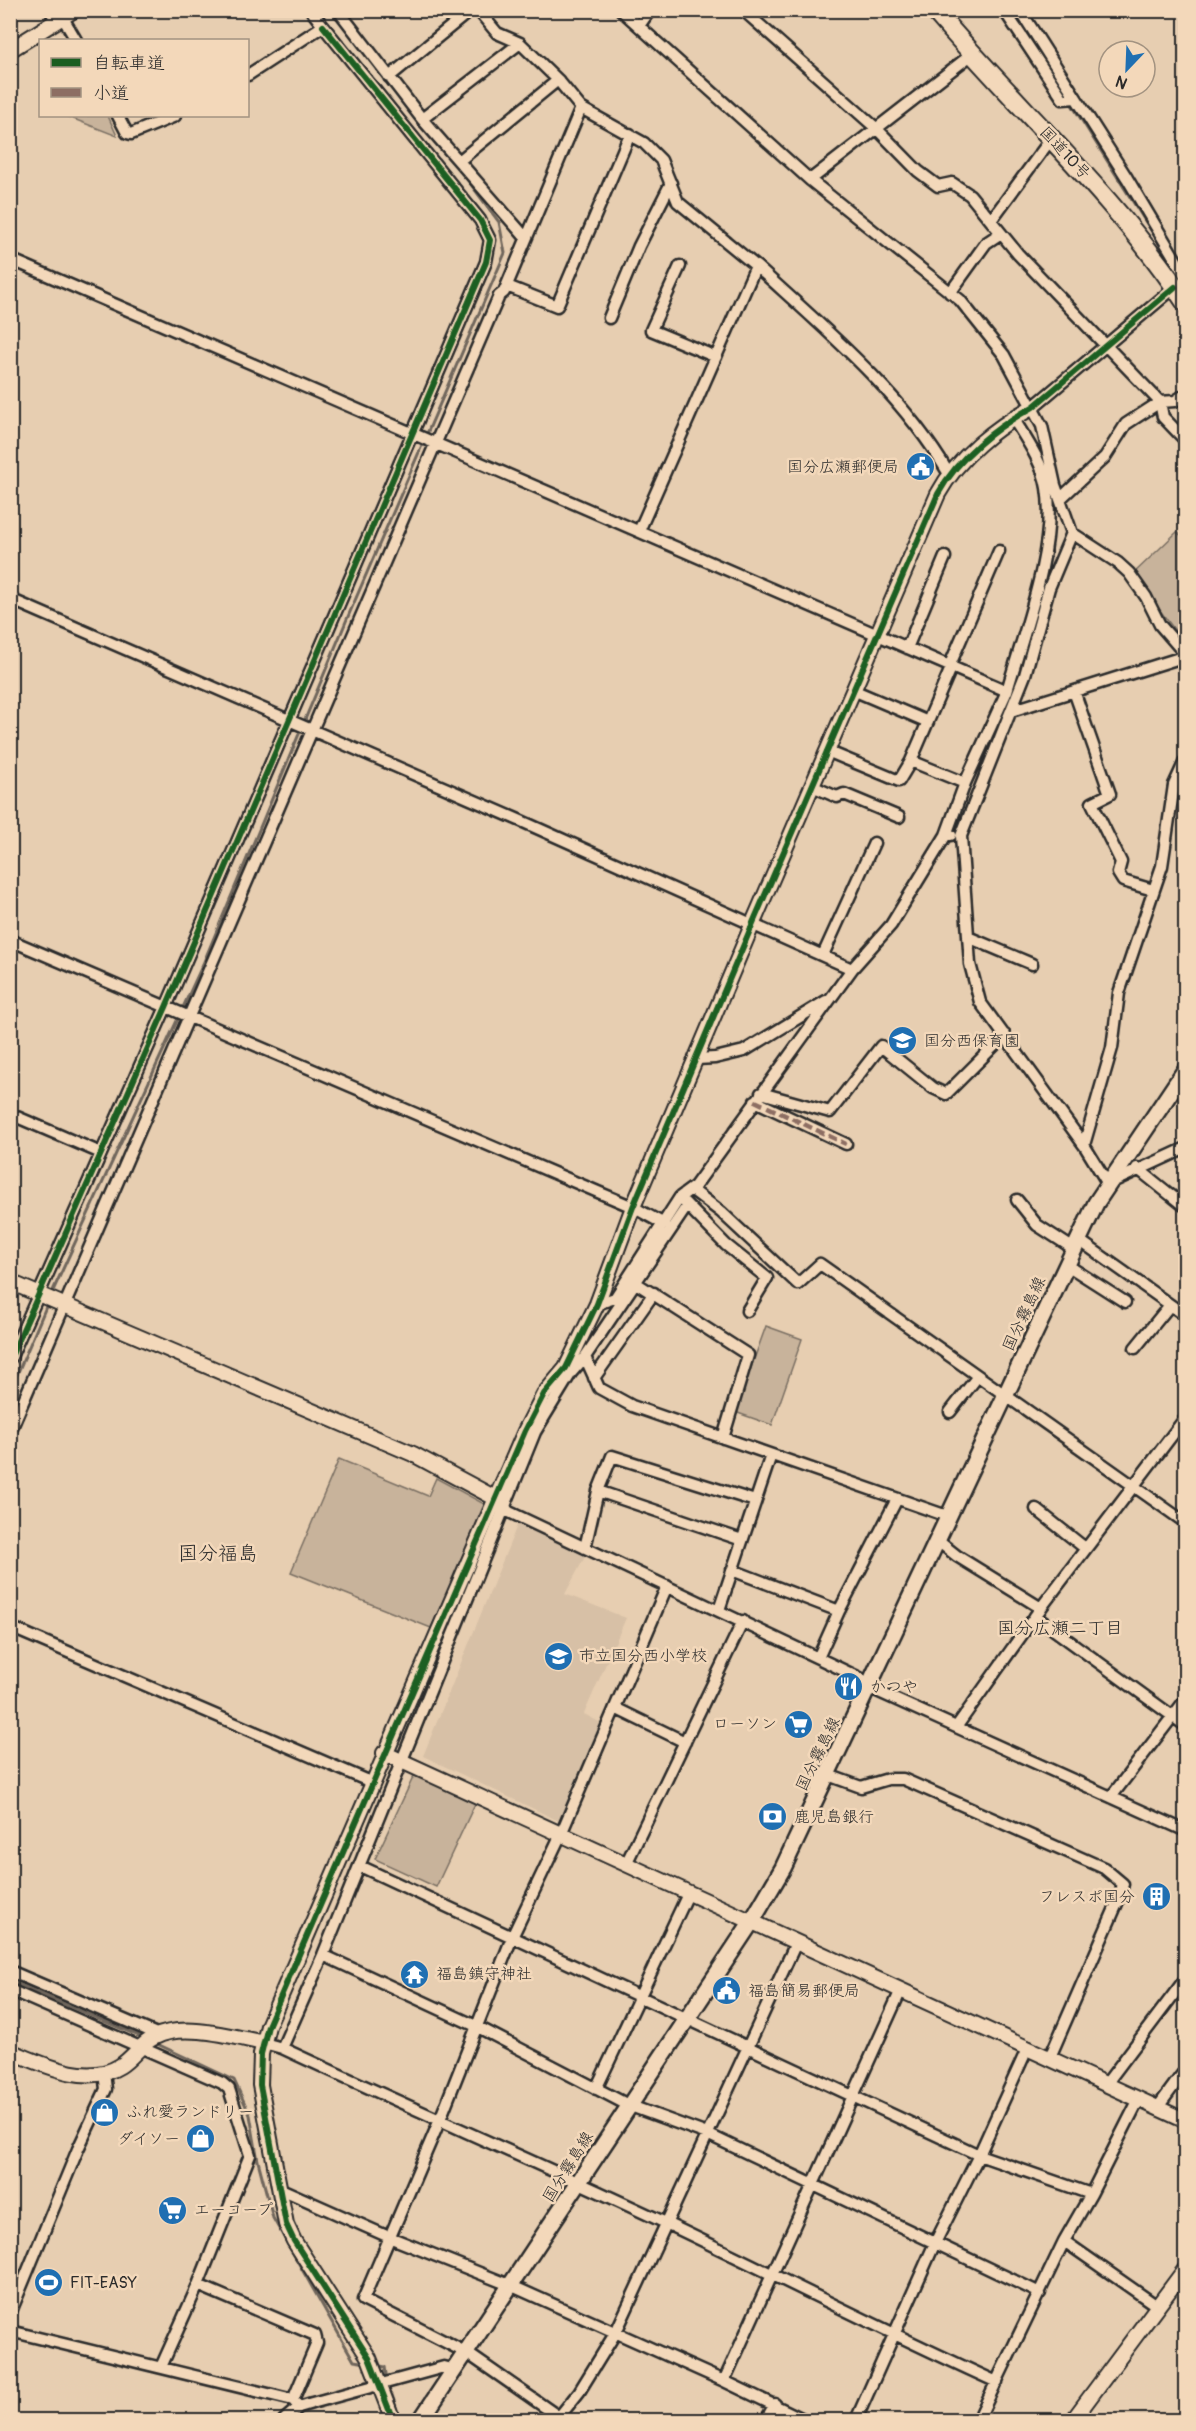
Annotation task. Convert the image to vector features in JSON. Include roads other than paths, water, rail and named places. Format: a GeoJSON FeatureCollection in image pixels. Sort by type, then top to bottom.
{"type":"FeatureCollection","features":[{"type":"Feature","properties":{"kind":"highway","name":"国道10号"},"geometry":{"type":"LineString","coordinates":[[934,10],[971,55],[1051,139],[1180,282],[1185,303]]}},
{"type":"Feature","properties":{"kind":"main road","name":"国分霧島線"},"geometry":{"type":"LineString","coordinates":[[421,2421],[579,2184],[628,2105],[752,1922],[783,1868],[870,1688],[1077,1244],[1108,1184],[1185,1069]]}},
{"type":"Feature","properties":{"kind":"street"},"geometry":{"type":"LineString","coordinates":[[10,1359],[167,1008],[486,262],[490,240],[480,220],[311,10]]}},
{"type":"Feature","properties":{"kind":"street"},"geometry":{"type":"LineString","coordinates":[[338,10],[422,119],[526,238]]}},
{"type":"Feature","properties":{"kind":"street"},"geometry":{"type":"LineString","coordinates":[[389,77],[471,10]]}},
{"type":"Feature","properties":{"kind":"street"},"geometry":{"type":"LineString","coordinates":[[478,10],[497,33],[520,43],[558,80],[581,108],[630,134],[661,160],[678,202],[756,266],[862,363],[928,438],[949,474]]}},
{"type":"Feature","properties":{"kind":"street"},"geometry":{"type":"LineString","coordinates":[[621,10],[810,180],[960,300],[1005,355],[1033,407],[1042,426],[1060,499],[1072,533],[1118,563],[1129,573],[1146,597],[1160,625],[1185,656],[1011,711]]}},
{"type":"Feature","properties":{"kind":"street"},"geometry":{"type":"LineString","coordinates":[[639,26],[650,10]]}},
{"type":"Feature","properties":{"kind":"street"},"geometry":{"type":"LineString","coordinates":[[743,10],[877,129],[918,171],[938,186],[952,183],[964,189],[992,219],[1001,233],[1160,402],[1163,417],[1185,441]]}},
{"type":"Feature","properties":{"kind":"street"},"geometry":{"type":"LineString","coordinates":[[1004,10],[1063,99],[1075,98]]}},
{"type":"Feature","properties":{"kind":"street"},"geometry":{"type":"LineString","coordinates":[[569,1370],[597,1304],[633,1207],[753,923],[924,524],[949,474],[1013,418],[1033,407],[1180,282],[1075,98],[1020,10]]}},
{"type":"Feature","properties":{"kind":"street"},"geometry":{"type":"LineString","coordinates":[[10,50],[62,17],[74,39]]}},
{"type":"Feature","properties":{"kind":"street"},"geometry":{"type":"LineString","coordinates":[[249,74],[323,26]]}},
{"type":"Feature","properties":{"kind":"street"},"geometry":{"type":"LineString","coordinates":[[422,119],[520,43]]}},
{"type":"Feature","properties":{"kind":"street"},"geometry":{"type":"LineString","coordinates":[[810,180],[971,55]]}},
{"type":"Feature","properties":{"kind":"street"},"geometry":{"type":"LineString","coordinates":[[459,162],[558,80]]}},
{"type":"Feature","properties":{"kind":"street"},"geometry":{"type":"LineString","coordinates":[[10,1432],[308,729],[433,442],[499,296],[507,285],[581,108]]}},
{"type":"Feature","properties":{"kind":"street"},"geometry":{"type":"LineString","coordinates":[[119,117],[128,133],[132,134],[173,117]]}},
{"type":"Feature","properties":{"kind":"street"},"geometry":{"type":"LineString","coordinates":[[507,285],[557,306],[630,134]]}},
{"type":"Feature","properties":{"kind":"street"},"geometry":{"type":"LineString","coordinates":[[992,219],[1051,139]]}},
{"type":"Feature","properties":{"kind":"street"},"geometry":{"type":"LineString","coordinates":[[609,318],[639,246],[671,183]]}},
{"type":"Feature","properties":{"kind":"street"},"geometry":{"type":"LineString","coordinates":[[950,293],[986,243],[1001,233]]}},
{"type":"Feature","properties":{"kind":"street"},"geometry":{"type":"LineString","coordinates":[[10,259],[1007,691]]}},
{"type":"Feature","properties":{"kind":"street"},"geometry":{"type":"LineString","coordinates":[[680,266],[651,330],[716,357]]}},
{"type":"Feature","properties":{"kind":"street"},"geometry":{"type":"LineString","coordinates":[[639,531],[756,266]]}},
{"type":"Feature","properties":{"kind":"street"},"geometry":{"type":"LineString","coordinates":[[1060,499],[1105,457],[1126,424],[1160,402],[1175,401],[1185,394]]}},
{"type":"Feature","properties":{"kind":"street"},"geometry":{"type":"LineString","coordinates":[[597,1304],[619,1301],[636,1283],[691,1190],[852,969],[891,925],[946,835],[964,783],[1007,691],[1042,564],[1048,509],[1047,487],[1037,460],[1013,418]]}},
{"type":"Feature","properties":{"kind":"street"},"geometry":{"type":"LineString","coordinates":[[1072,533],[1049,588],[1025,675],[961,836],[970,964],[980,1002],[1084,1145],[1108,1184],[1137,1168],[1185,1148]]}},
{"type":"Feature","properties":{"kind":"street"},"geometry":{"type":"LineString","coordinates":[[827,751],[899,781],[911,761],[928,722],[999,551]]}},
{"type":"Feature","properties":{"kind":"street"},"geometry":{"type":"LineString","coordinates":[[907,648],[945,557]]}},
{"type":"Feature","properties":{"kind":"street"},"geometry":{"type":"LineString","coordinates":[[10,599],[753,923],[852,969]]}},
{"type":"Feature","properties":{"kind":"street"},"geometry":{"type":"LineString","coordinates":[[853,690],[928,722]]}},
{"type":"Feature","properties":{"kind":"street"},"geometry":{"type":"LineString","coordinates":[[1074,691],[1110,794],[1092,803],[1121,862],[1118,873],[1123,881],[1153,890]]}},
{"type":"Feature","properties":{"kind":"street"},"geometry":{"type":"LineString","coordinates":[[1084,1145],[1112,1048],[1119,993],[1162,866],[1174,785],[1185,759]]}},
{"type":"Feature","properties":{"kind":"street"},"geometry":{"type":"LineString","coordinates":[[911,761],[964,783]]}},
{"type":"Feature","properties":{"kind":"street"},"geometry":{"type":"LineString","coordinates":[[812,786],[837,797],[844,794],[899,817]]}},
{"type":"Feature","properties":{"kind":"street"},"geometry":{"type":"LineString","coordinates":[[946,835],[961,836]]}},
{"type":"Feature","properties":{"kind":"street"},"geometry":{"type":"LineString","coordinates":[[823,955],[874,843]]}},
{"type":"Feature","properties":{"kind":"street"},"geometry":{"type":"LineString","coordinates":[[968,937],[1032,964]]}},
{"type":"Feature","properties":{"kind":"street"},"geometry":{"type":"LineString","coordinates":[[10,940],[633,1207],[664,1224]]}},
{"type":"Feature","properties":{"kind":"street"},"geometry":{"type":"LineString","coordinates":[[697,1059],[715,1058],[744,1051],[817,1009],[838,991]]}},
{"type":"Feature","properties":{"kind":"street"},"geometry":{"type":"LineString","coordinates":[[758,1097],[830,1112],[881,1046],[933,1088],[946,1094],[1005,1035]]}},
{"type":"Feature","properties":{"kind":"street"},"geometry":{"type":"LineString","coordinates":[[758,1097],[846,1144]]}},
{"type":"Feature","properties":{"kind":"street"},"geometry":{"type":"LineString","coordinates":[[10,1114],[101,1154]]}},
{"type":"Feature","properties":{"kind":"street"},"geometry":{"type":"LineString","coordinates":[[1137,1168],[1184,1205]]}},
{"type":"Feature","properties":{"kind":"street"},"geometry":{"type":"LineString","coordinates":[[691,1190],[721,1212],[798,1284],[820,1264],[1185,1523]]}},
{"type":"Feature","properties":{"kind":"street"},"geometry":{"type":"LineString","coordinates":[[1017,1200],[1037,1225],[1077,1244],[1185,1316]]}},
{"type":"Feature","properties":{"kind":"street"},"geometry":{"type":"LineString","coordinates":[[282,2048],[323,1955],[402,1761],[501,1505],[525,1431],[544,1394],[585,1357],[664,1224],[684,1201]]}},
{"type":"Feature","properties":{"kind":"street"},"geometry":{"type":"LineString","coordinates":[[684,1201],[726,1245],[767,1278],[747,1311]]}},
{"type":"Feature","properties":{"kind":"street"},"geometry":{"type":"LineString","coordinates":[[1067,1265],[1125,1302]]}},
{"type":"Feature","properties":{"kind":"street"},"geometry":{"type":"LineString","coordinates":[[10,1282],[413,1454],[501,1505],[585,1548],[860,1678],[870,1688],[1185,1831]]}},
{"type":"Feature","properties":{"kind":"street"},"geometry":{"type":"LineString","coordinates":[[636,1283],[748,1355],[723,1438]]}},
{"type":"Feature","properties":{"kind":"street"},"geometry":{"type":"LineString","coordinates":[[594,1378],[654,1293]]}},
{"type":"Feature","properties":{"kind":"street"},"geometry":{"type":"LineString","coordinates":[[1135,1347],[1170,1305]]}},
{"type":"Feature","properties":{"kind":"street"},"geometry":{"type":"LineString","coordinates":[[585,1357],[599,1388],[632,1406],[950,1517]]}},
{"type":"Feature","properties":{"kind":"street"},"geometry":{"type":"LineString","coordinates":[[950,1412],[978,1376]]}},
{"type":"Feature","properties":{"kind":"street"},"geometry":{"type":"LineString","coordinates":[[957,1726],[1085,1548],[1185,1417]]}},
{"type":"Feature","properties":{"kind":"street"},"geometry":{"type":"LineString","coordinates":[[719,1610],[771,1455]]}},
{"type":"Feature","properties":{"kind":"street"},"geometry":{"type":"LineString","coordinates":[[585,1548],[598,1491],[612,1456],[755,1501]]}},
{"type":"Feature","properties":{"kind":"street"},"geometry":{"type":"LineString","coordinates":[[598,1491],[742,1540]]}},
{"type":"Feature","properties":{"kind":"street"},"geometry":{"type":"LineString","coordinates":[[818,1658],[839,1611],[897,1499]]}},
{"type":"Feature","properties":{"kind":"street"},"geometry":{"type":"LineString","coordinates":[[393,2421],[369,2358],[294,2241],[286,2224],[260,2085],[264,2043],[271,2017],[371,1782],[501,1505]]}},
{"type":"Feature","properties":{"kind":"street"},"geometry":{"type":"LineString","coordinates":[[1036,1509],[1085,1548]]}},
{"type":"Feature","properties":{"kind":"street"},"geometry":{"type":"LineString","coordinates":[[938,1541],[957,1556],[1041,1608],[1035,1616]]}},
{"type":"Feature","properties":{"kind":"street"},"geometry":{"type":"LineString","coordinates":[[732,1570],[839,1611]]}},
{"type":"Feature","properties":{"kind":"street"},"geometry":{"type":"LineString","coordinates":[[667,1586],[561,1834],[513,1935],[439,2122],[363,2300],[466,2353],[558,2419],[579,2392],[616,2332],[796,1943]]}},
{"type":"Feature","properties":{"kind":"street"},"geometry":{"type":"LineString","coordinates":[[1035,1616],[1185,1726]]}},
{"type":"Feature","properties":{"kind":"street"},"geometry":{"type":"LineString","coordinates":[[626,1864],[743,1621]]}},
{"type":"Feature","properties":{"kind":"street"},"geometry":{"type":"LineString","coordinates":[[10,1627],[371,1782]]}},
{"type":"Feature","properties":{"kind":"street"},"geometry":{"type":"LineString","coordinates":[[1111,1797],[1185,1699]]}},
{"type":"Feature","properties":{"kind":"street"},"geometry":{"type":"LineString","coordinates":[[615,1708],[685,1742]]}},
{"type":"Feature","properties":{"kind":"street"},"geometry":{"type":"LineString","coordinates":[[384,1753],[1185,2121]]}},
{"type":"Feature","properties":{"kind":"street"},"geometry":{"type":"LineString","coordinates":[[828,1775],[861,1787],[888,1779],[903,1779],[1104,1868],[1122,1884],[1119,1899],[1050,2057]]}},
{"type":"Feature","properties":{"kind":"street"},"geometry":{"type":"LineString","coordinates":[[360,1866],[513,1935],[980,2155],[1091,2194]]}},
{"type":"Feature","properties":{"kind":"street"},"geometry":{"type":"LineString","coordinates":[[596,2089],[688,1894]]}},
{"type":"Feature","properties":{"kind":"street"},"geometry":{"type":"LineString","coordinates":[[323,1955],[476,2026],[628,2105],[707,2134],[934,2245],[1040,2293]]}},
{"type":"Feature","properties":{"kind":"street"},"geometry":{"type":"LineString","coordinates":[[10,1971],[157,2036]]}},
{"type":"Feature","properties":{"kind":"street"},"geometry":{"type":"LineString","coordinates":[[1106,2084],[1185,1978]]}},
{"type":"Feature","properties":{"kind":"street"},"geometry":{"type":"LineString","coordinates":[[10,1990],[222,2083],[229,2089],[250,2155],[198,2285],[161,2367]]}},
{"type":"Feature","properties":{"kind":"street"},"geometry":{"type":"LineString","coordinates":[[724,2381],[815,2185],[901,1990]]}},
{"type":"Feature","properties":{"kind":"street"},"geometry":{"type":"LineString","coordinates":[[10,2051],[58,2071],[104,2073],[118,2067],[157,2036],[197,2031],[282,2048],[439,2122],[667,2224],[895,2336],[997,2382]]}},
{"type":"Feature","properties":{"kind":"street"},"geometry":{"type":"LineString","coordinates":[[856,2421],[934,2245],[980,2155],[1028,2047]]}},
{"type":"Feature","properties":{"kind":"street"},"geometry":{"type":"LineString","coordinates":[[1158,2107],[1185,2069]]}},
{"type":"Feature","properties":{"kind":"street"},"geometry":{"type":"LineString","coordinates":[[10,2314],[78,2149],[106,2089],[104,2073]]}},
{"type":"Feature","properties":{"kind":"street"},"geometry":{"type":"LineString","coordinates":[[978,2421],[1064,2241],[1091,2194],[1139,2099]]}},
{"type":"Feature","properties":{"kind":"street"},"geometry":{"type":"LineString","coordinates":[[281,2189],[616,2332],[775,2404],[805,2421]]}},
{"type":"Feature","properties":{"kind":"street"},"geometry":{"type":"LineString","coordinates":[[1064,2241],[1157,2306]]}},
{"type":"Feature","properties":{"kind":"street"},"geometry":{"type":"LineString","coordinates":[[1073,2421],[1185,2268]]}},
{"type":"Feature","properties":{"kind":"street"},"geometry":{"type":"LineString","coordinates":[[198,2285],[315,2335],[317,2343],[296,2404],[284,2421]]}},
{"type":"Feature","properties":{"kind":"street"},"geometry":{"type":"LineString","coordinates":[[10,2331],[161,2367],[296,2404],[444,2367],[456,2370]]}},
{"type":"Feature","properties":{"kind":"street"},"geometry":{"type":"LineString","coordinates":[[766,2421],[775,2404]]}},
{"type":"Feature","properties":{"kind":"waterway"},"geometry":{"type":"LineString","coordinates":[[1069,100],[1186,286]]}},
{"type":"Feature","properties":{"kind":"waterway"},"geometry":{"type":"LineString","coordinates":[[51,1295],[203,964],[347,619],[505,253],[499,222],[461,171]]}},
{"type":"Feature","properties":{"kind":"waterway"},"geometry":{"type":"LineString","coordinates":[[10,1391],[48,1302]]}},
{"type":"Feature","properties":{"kind":"waterway"},"geometry":{"type":"LineString","coordinates":[[10,1981],[144,2038]]}},
{"type":"Feature","properties":{"kind":"waterway"},"geometry":{"type":"LineString","coordinates":[[153,2042],[234,2080],[250,2115],[258,2161],[273,2218],[354,2361],[367,2363]]}},
{"type":"Feature","properties":{"kind":"waterway"},"geometry":{"type":"LineString","coordinates":[[376,2365],[385,2367],[386,2374]]}},
{"type":"Feature","properties":{"kind":"waterway"},"geometry":{"type":"LineString","coordinates":[[392,2395],[396,2407]]}},
{"type":"Feature","properties":{"kind":"place","name":"国分広瀬郵便局"},"geometry":{"type":"Point","coordinates":[920,467]}},
{"type":"Feature","properties":{"kind":"place","name":"国分西保育園"},"geometry":{"type":"Point","coordinates":[903,1041]}},
{"type":"Feature","properties":{"kind":"place","name":"市立国分西小学校"},"geometry":{"type":"Point","coordinates":[558,1656]}},
{"type":"Feature","properties":{"kind":"place","name":"かつや"},"geometry":{"type":"Point","coordinates":[849,1687]}},
{"type":"Feature","properties":{"kind":"place","name":"ローソン"},"geometry":{"type":"Point","coordinates":[798,1724]}},
{"type":"Feature","properties":{"kind":"place","name":"鹿児島銀行"},"geometry":{"type":"Point","coordinates":[773,1817]}},
{"type":"Feature","properties":{"kind":"place","name":"フレスポ国分"},"geometry":{"type":"Point","coordinates":[1156,1897]}},
{"type":"Feature","properties":{"kind":"place","name":"福島鎮守神社"},"geometry":{"type":"Point","coordinates":[415,1974]}},
{"type":"Feature","properties":{"kind":"place","name":"福島簡易郵便局"},"geometry":{"type":"Point","coordinates":[727,1991]}},
{"type":"Feature","properties":{"kind":"place","name":"ふれ愛ランドリー"},"geometry":{"type":"Point","coordinates":[105,2112]}},
{"type":"Feature","properties":{"kind":"place","name":"ダイソー"},"geometry":{"type":"Point","coordinates":[201,2139]}},
{"type":"Feature","properties":{"kind":"place","name":"エーコープ"},"geometry":{"type":"Point","coordinates":[173,2210]}},
{"type":"Feature","properties":{"kind":"place","name":"FIT-EASY"},"geometry":{"type":"Point","coordinates":[49,2283]}},
{"type":"Feature","properties":{"kind":"district","name":"国分福島"},"geometry":{"type":"Point","coordinates":[218,1553]}},
{"type":"Feature","properties":{"kind":"district","name":"国分広瀬二丁目"},"geometry":{"type":"Point","coordinates":[1060,1628]}}]}
